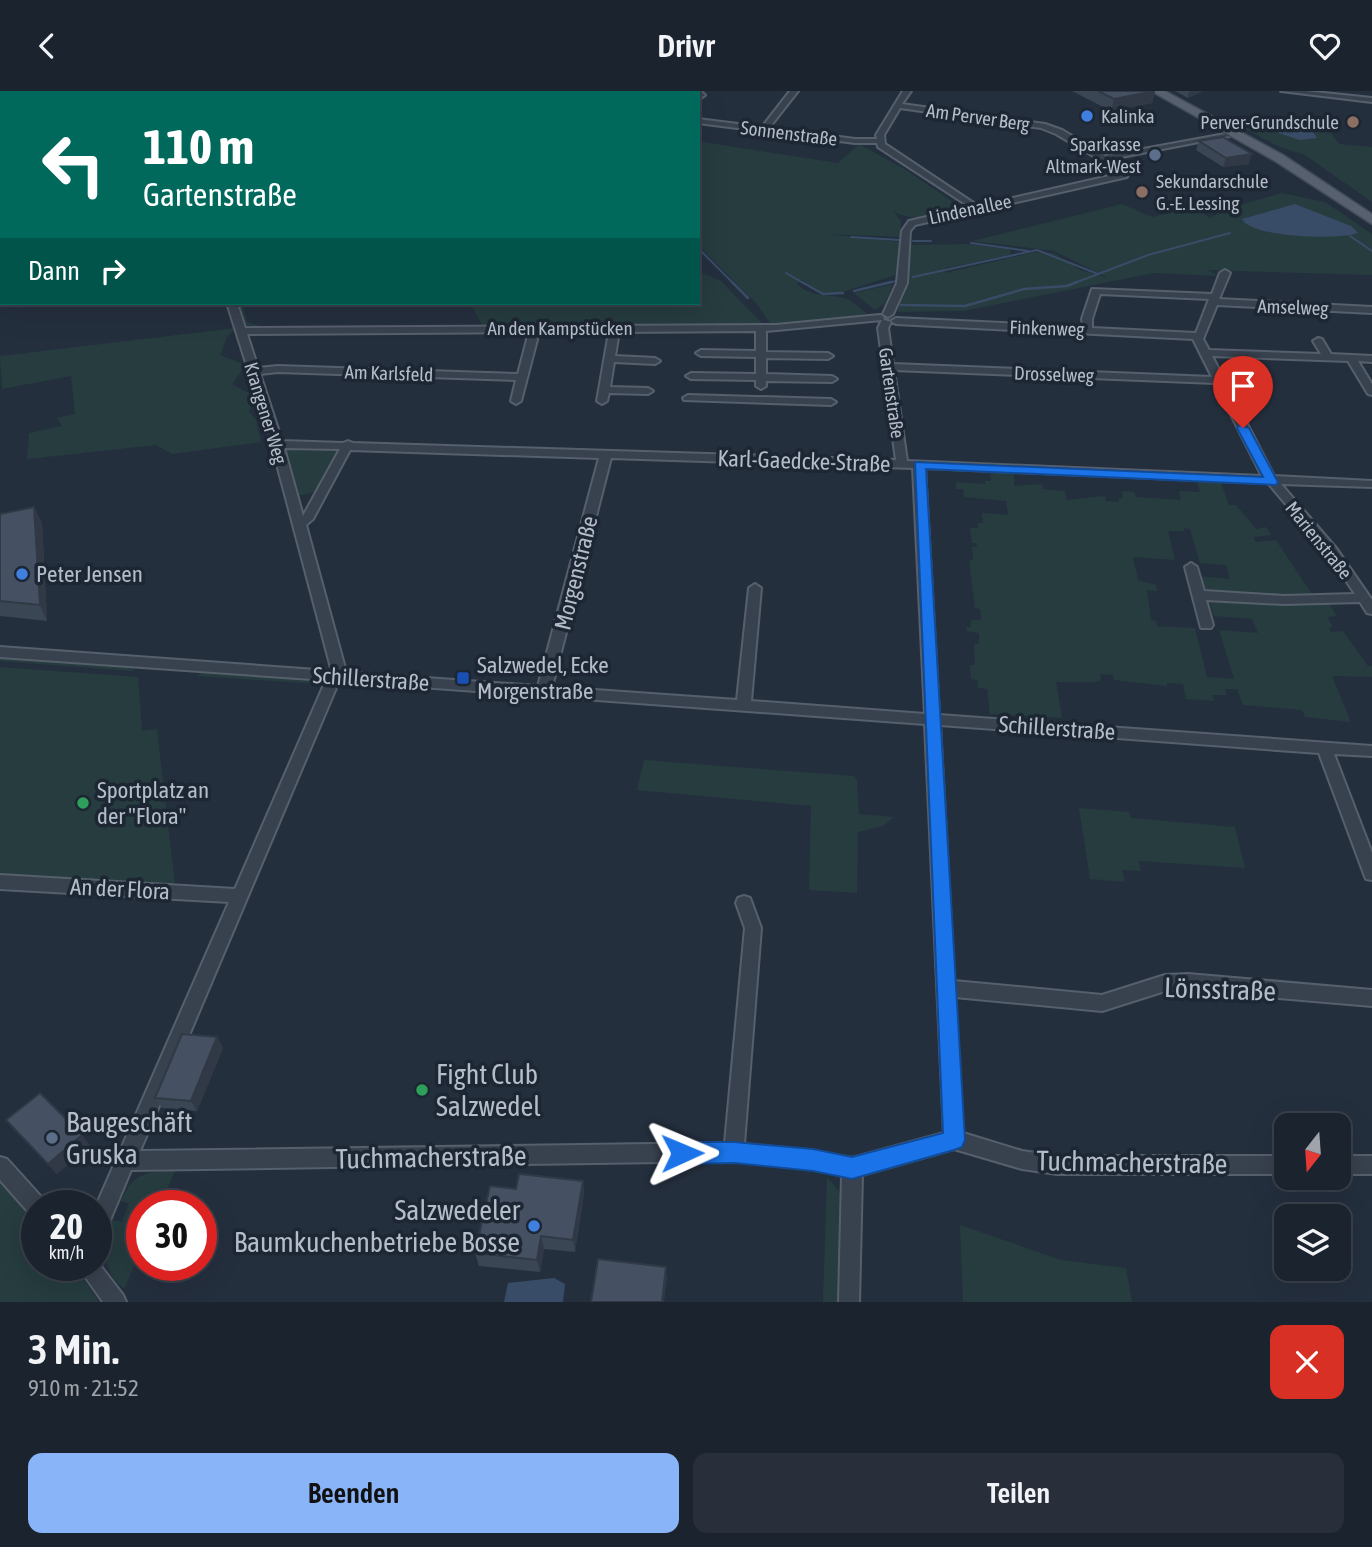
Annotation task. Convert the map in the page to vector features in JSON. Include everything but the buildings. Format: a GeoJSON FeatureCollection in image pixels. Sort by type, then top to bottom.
{"type":"FeatureCollection","features":[{"type":"Feature","properties":{"kind":"main road"},"geometry":{"type":"LineString","coordinates":[[1157,91],[1237,134],[1372,220]]}},
{"type":"Feature","properties":{"kind":"street"},"geometry":{"type":"LineString","coordinates":[[763,130],[794,91]]}},
{"type":"Feature","properties":{"kind":"street"},"geometry":{"type":"LineString","coordinates":[[907,91],[879,141],[887,150],[976,208]]}},
{"type":"Feature","properties":{"kind":"street"},"geometry":{"type":"LineString","coordinates":[[1285,91],[1346,94],[1372,100]]}},
{"type":"Feature","properties":{"kind":"street","name":"Am Perver Berg"},"geometry":{"type":"LineString","coordinates":[[898,106],[1033,123],[1055,130],[1107,158],[1125,169],[1124,175]]}},
{"type":"Feature","properties":{"kind":"street","name":"Sonnenstraße"},"geometry":{"type":"LineString","coordinates":[[700,121],[879,141]]}},
{"type":"Feature","properties":{"kind":"street"},"geometry":{"type":"LineString","coordinates":[[1107,158],[1237,134]]}},
{"type":"Feature","properties":{"kind":"street","name":"Lindenallee"},"geometry":{"type":"LineString","coordinates":[[888,319],[902,283],[908,226],[1124,175]]}},
{"type":"Feature","properties":{"kind":"street"},"geometry":{"type":"LineString","coordinates":[[1198,336],[1225,273]]}},
{"type":"Feature","properties":{"kind":"street"},"geometry":{"type":"LineString","coordinates":[[1088,330],[1087,316],[1095,302],[1095,291],[1215,299]]}},
{"type":"Feature","properties":{"kind":"street","name":"Amselweg"},"geometry":{"type":"LineString","coordinates":[[1215,299],[1372,310]]}},
{"type":"Feature","properties":{"kind":"street","name":"Krangener Weg"},"geometry":{"type":"LineString","coordinates":[[233,305],[277,445],[338,661],[335,676]]}},
{"type":"Feature","properties":{"kind":"street","name":"An den Kampstücken"},"geometry":{"type":"LineString","coordinates":[[240,331],[761,327],[888,319]]}},
{"type":"Feature","properties":{"kind":"street","name":"Finkenweg"},"geometry":{"type":"LineString","coordinates":[[888,319],[1198,336]]}},
{"type":"Feature","properties":{"kind":"street","name":"Gartenstraße"},"geometry":{"type":"LineString","coordinates":[[888,319],[883,328],[902,464]]}},
{"type":"Feature","properties":{"kind":"street"},"geometry":{"type":"LineString","coordinates":[[761,327],[761,404]]}},
{"type":"Feature","properties":{"kind":"street"},"geometry":{"type":"LineString","coordinates":[[516,401],[535,328]]}},
{"type":"Feature","properties":{"kind":"street"},"geometry":{"type":"LineString","coordinates":[[615,328],[603,395],[648,391]]}},
{"type":"Feature","properties":{"kind":"street","name":"Marienstraße"},"geometry":{"type":"LineString","coordinates":[[1198,336],[1272,482],[1332,551],[1372,610]]}},
{"type":"Feature","properties":{"kind":"street"},"geometry":{"type":"LineString","coordinates":[[1318,341],[1328,357]]}},
{"type":"Feature","properties":{"kind":"street"},"geometry":{"type":"LineString","coordinates":[[701,353],[828,356]]}},
{"type":"Feature","properties":{"kind":"street"},"geometry":{"type":"LineString","coordinates":[[1206,353],[1372,359]]}},
{"type":"Feature","properties":{"kind":"street"},"geometry":{"type":"LineString","coordinates":[[1351,358],[1372,392]]}},
{"type":"Feature","properties":{"kind":"street"},"geometry":{"type":"LineString","coordinates":[[610,359],[655,361]]}},
{"type":"Feature","properties":{"kind":"street","name":"Drosselweg"},"geometry":{"type":"LineString","coordinates":[[889,367],[1220,380]]}},
{"type":"Feature","properties":{"kind":"street","name":"Am Karlsfeld"},"geometry":{"type":"LineString","coordinates":[[255,372],[278,369],[523,377]]}},
{"type":"Feature","properties":{"kind":"street"},"geometry":{"type":"LineString","coordinates":[[691,376],[832,379]]}},
{"type":"Feature","properties":{"kind":"street"},"geometry":{"type":"LineString","coordinates":[[688,398],[761,404],[831,403]]}},
{"type":"Feature","properties":{"kind":"street","name":"Karl-Gaedcke-Straße"},"geometry":{"type":"LineString","coordinates":[[277,445],[348,445],[919,464],[1272,482],[1372,484]]}},
{"type":"Feature","properties":{"kind":"street"},"geometry":{"type":"LineString","coordinates":[[299,524],[307,519],[348,445]]}},
{"type":"Feature","properties":{"kind":"street","name":"Morgenstraße"},"geometry":{"type":"LineString","coordinates":[[544,691],[606,454]]}},
{"type":"Feature","properties":{"kind":"street","name":"Gartenstraße"},"geometry":{"type":"LineString","coordinates":[[919,464],[954,1140]]}},
{"type":"Feature","properties":{"kind":"street"},"geometry":{"type":"LineString","coordinates":[[1191,567],[1206,625]]}},
{"type":"Feature","properties":{"kind":"street"},"geometry":{"type":"LineString","coordinates":[[743,706],[755,588]]}},
{"type":"Feature","properties":{"kind":"street","name":"Marienstraße"},"geometry":{"type":"LineString","coordinates":[[1198,594],[1284,600],[1363,598]]}},
{"type":"Feature","properties":{"kind":"street","name":"Schillerstraße"},"geometry":{"type":"LineString","coordinates":[[0,652],[1372,751]]}},
{"type":"Feature","properties":{"kind":"street"},"geometry":{"type":"LineString","coordinates":[[112,1194],[335,676]]}},
{"type":"Feature","properties":{"kind":"street"},"geometry":{"type":"LineString","coordinates":[[1325,748],[1372,874]]}},
{"type":"Feature","properties":{"kind":"street","name":"An der Flora"},"geometry":{"type":"LineString","coordinates":[[0,882],[240,896]]}},
{"type":"Feature","properties":{"kind":"street"},"geometry":{"type":"LineString","coordinates":[[734,1152],[753,928],[744,903]]}},
{"type":"Feature","properties":{"kind":"street","name":"Lönsstraße"},"geometry":{"type":"LineString","coordinates":[[946,988],[1102,1003],[1165,982],[1188,982],[1372,998]]}},
{"type":"Feature","properties":{"kind":"street","name":"Tuchmacherstraße"},"geometry":{"type":"LineString","coordinates":[[127,1161],[734,1152],[813,1160],[852,1168],[954,1140],[1044,1164],[1274,1165]]}},
{"type":"Feature","properties":{"kind":"street"},"geometry":{"type":"LineString","coordinates":[[1351,1165],[1372,1165]]}},
{"type":"Feature","properties":{"kind":"street"},"geometry":{"type":"LineString","coordinates":[[0,1167],[21,1190]]}},
{"type":"Feature","properties":{"kind":"street"},"geometry":{"type":"LineString","coordinates":[[849,1302],[852,1168]]}},
{"type":"Feature","properties":{"kind":"street"},"geometry":{"type":"LineString","coordinates":[[100,1281],[117,1302]]}},
{"type":"Feature","properties":{"kind":"green space"},"geometry":{"type":"Polygon","coordinates":[[[1292,121],[1324,123],[1339,144],[1372,147],[1372,202],[1305,155],[1280,147],[1237,125],[1252,129],[1292,121]]]}},
{"type":"Feature","properties":{"kind":"green space"},"geometry":{"type":"Polygon","coordinates":[[[703,142],[838,163],[859,144],[906,170],[959,206],[934,215],[917,217],[893,211],[901,221],[900,237],[826,234],[901,242],[896,275],[833,295],[825,294],[802,280],[797,284],[803,289],[815,294],[847,299],[867,314],[771,325],[756,303],[700,247],[700,146],[703,142]]]}},
{"type":"Feature","properties":{"kind":"green space"},"geometry":{"type":"Polygon","coordinates":[[[1282,193],[1325,202],[1372,234],[1372,275],[1207,270],[1219,276],[1154,273],[963,311],[897,312],[908,281],[910,245],[967,244],[1011,249],[1010,255],[946,268],[945,273],[1035,252],[1054,253],[1080,270],[1109,278],[1054,251],[972,241],[1122,204],[1152,217],[1194,207],[1210,218],[1226,209],[1282,193]]]}},
{"type":"Feature","properties":{"kind":"green space"},"geometry":{"type":"Polygon","coordinates":[[[700,272],[721,281],[763,324],[262,328],[241,324],[236,305],[243,305],[247,322],[261,326],[482,325],[471,305],[700,305],[700,272]]]}},
{"type":"Feature","properties":{"kind":"green space"},"geometry":{"type":"Polygon","coordinates":[[[893,284],[886,302],[875,310],[854,293],[893,284]]]}},
{"type":"Feature","properties":{"kind":"green space"},"geometry":{"type":"Polygon","coordinates":[[[236,328],[227,337],[220,355],[245,365],[232,384],[256,397],[249,411],[256,420],[261,442],[172,454],[156,445],[27,459],[29,433],[62,426],[57,418],[75,414],[71,376],[2,389],[0,356],[236,328]]]}},
{"type":"Feature","properties":{"kind":"green space"},"geometry":{"type":"Polygon","coordinates":[[[288,447],[341,449],[316,492],[296,496],[283,451],[288,447]]]}},
{"type":"Feature","properties":{"kind":"green space"},"geometry":{"type":"Polygon","coordinates":[[[990,471],[1014,472],[1014,486],[1042,484],[1043,489],[1065,491],[1067,500],[1105,496],[1106,501],[1119,502],[1119,498],[1123,498],[1122,491],[1134,492],[1136,497],[1181,500],[1179,491],[1200,492],[1197,482],[1221,483],[1229,505],[1236,505],[1256,529],[1266,527],[1272,535],[1253,537],[1256,542],[1276,540],[1315,599],[1326,599],[1337,616],[1327,617],[1333,627],[1329,627],[1331,632],[1343,631],[1368,666],[1372,666],[1372,677],[1332,676],[1351,722],[1305,717],[1302,710],[1243,705],[1237,689],[1225,689],[1227,695],[1212,695],[1214,701],[1186,699],[1183,684],[1167,683],[1167,686],[1114,680],[1113,675],[1100,674],[1101,680],[1095,682],[1056,682],[1062,718],[990,714],[987,689],[978,688],[977,680],[971,679],[970,665],[975,665],[974,644],[979,644],[979,633],[967,631],[966,627],[971,627],[971,620],[981,620],[980,609],[975,608],[969,560],[973,560],[972,547],[977,547],[976,543],[972,543],[970,528],[978,528],[978,523],[983,523],[982,513],[1008,515],[1006,501],[964,497],[963,489],[956,489],[956,482],[985,484],[985,481],[991,481],[990,471]],[[1190,529],[1168,531],[1175,560],[1133,557],[1138,580],[1156,585],[1157,591],[1147,590],[1151,620],[1156,621],[1157,626],[1195,628],[1207,677],[1234,679],[1219,630],[1258,633],[1252,619],[1214,616],[1207,595],[1203,594],[1196,576],[1230,579],[1226,565],[1200,563],[1190,529]]]}},
{"type":"Feature","properties":{"kind":"green space"},"geometry":{"type":"Polygon","coordinates":[[[0,657],[135,666],[132,671],[0,661],[0,657]]]}},
{"type":"Feature","properties":{"kind":"green space","name":"Sportplatz an der \"Flora\""},"geometry":{"type":"Polygon","coordinates":[[[0,667],[138,677],[142,731],[157,729],[175,884],[0,874],[0,667]]]}},
{"type":"Feature","properties":{"kind":"green space"},"geometry":{"type":"Polygon","coordinates":[[[203,671],[316,680],[318,684],[197,676],[203,671]]]}},
{"type":"Feature","properties":{"kind":"green space"},"geometry":{"type":"Polygon","coordinates":[[[644,760],[854,776],[857,780],[859,814],[894,817],[883,826],[858,832],[857,893],[809,890],[811,806],[637,790],[644,760]]]}},
{"type":"Feature","properties":{"kind":"green space"},"geometry":{"type":"Polygon","coordinates":[[[1079,808],[1129,812],[1131,818],[1235,827],[1245,868],[1139,861],[1141,871],[1122,870],[1125,882],[1090,879],[1079,808]]]}},
{"type":"Feature","properties":{"kind":"green space"},"geometry":{"type":"Polygon","coordinates":[[[175,1171],[167,1190],[127,1190],[142,1175],[175,1171]]]}},
{"type":"Feature","properties":{"kind":"green space"},"geometry":{"type":"Polygon","coordinates":[[[827,1177],[843,1196],[840,1302],[823,1302],[827,1177]]]}},
{"type":"Feature","properties":{"kind":"green space"},"geometry":{"type":"Polygon","coordinates":[[[0,1179],[21,1203],[21,1281],[85,1281],[99,1302],[0,1302],[0,1179]]]}},
{"type":"Feature","properties":{"kind":"green space"},"geometry":{"type":"Polygon","coordinates":[[[126,1211],[128,1281],[124,1289],[112,1276],[112,1220],[122,1222],[126,1211]]]}},
{"type":"Feature","properties":{"kind":"green space"},"geometry":{"type":"Polygon","coordinates":[[[960,1225],[1061,1260],[1126,1268],[1132,1302],[963,1302],[960,1225]]]}},
{"type":"Feature","properties":{"kind":"water"},"geometry":{"type":"Polygon","coordinates":[[[1294,122],[1320,127],[1312,130],[1317,138],[1300,140],[1278,133],[1280,125],[1294,122]]]}},
{"type":"Feature","properties":{"kind":"water"},"geometry":{"type":"Polygon","coordinates":[[[1295,204],[1351,226],[1358,233],[1316,237],[1278,234],[1249,225],[1242,219],[1295,204]]]}},
{"type":"Feature","properties":{"kind":"water"},"geometry":{"type":"Polygon","coordinates":[[[554,1278],[565,1284],[563,1302],[504,1302],[508,1283],[554,1278]]]}},
{"type":"Feature","properties":{"kind":"waterway"},"geometry":{"type":"LineString","coordinates":[[1072,284],[1148,255],[1230,233]]}},
{"type":"Feature","properties":{"kind":"waterway"},"geometry":{"type":"LineString","coordinates":[[1350,236],[1372,251]]}},
{"type":"Feature","properties":{"kind":"waterway"},"geometry":{"type":"LineString","coordinates":[[851,237],[899,240]]}},
{"type":"Feature","properties":{"kind":"waterway"},"geometry":{"type":"LineString","coordinates":[[913,241],[931,241]]}},
{"type":"Feature","properties":{"kind":"waterway"},"geometry":{"type":"LineString","coordinates":[[971,243],[1028,251]]}},
{"type":"Feature","properties":{"kind":"waterway"},"geometry":{"type":"LineString","coordinates":[[700,250],[748,298]]}},
{"type":"Feature","properties":{"kind":"waterway"},"geometry":{"type":"LineString","coordinates":[[913,277],[1037,250],[1098,274]]}},
{"type":"Feature","properties":{"kind":"waterway"},"geometry":{"type":"LineString","coordinates":[[786,273],[805,284]]}},
{"type":"Feature","properties":{"kind":"waterway"},"geometry":{"type":"LineString","coordinates":[[884,284],[896,281]]}},
{"type":"Feature","properties":{"kind":"waterway"},"geometry":{"type":"LineString","coordinates":[[802,282],[823,294],[843,293]]}},
{"type":"Feature","properties":{"kind":"waterway"},"geometry":{"type":"LineString","coordinates":[[854,291],[891,282]]}},
{"type":"Feature","properties":{"kind":"waterway"},"geometry":{"type":"LineString","coordinates":[[1072,284],[1077,282]]}},
{"type":"Feature","properties":{"kind":"waterway"},"geometry":{"type":"LineString","coordinates":[[901,305],[965,306],[1024,289],[1072,284]]}},
{"type":"Feature","properties":{"kind":"place","name":"Kalinka"},"geometry":{"type":"Point","coordinates":[1087,116]}},
{"type":"Feature","properties":{"kind":"place","name":"Perver-Grundschule"},"geometry":{"type":"Point","coordinates":[1353,122]}},
{"type":"Feature","properties":{"kind":"place","name":"Sparkasse Altmark-West"},"geometry":{"type":"Point","coordinates":[1155,155]}},
{"type":"Feature","properties":{"kind":"place","name":"Sekundarschule G.-E. Lessing"},"geometry":{"type":"Point","coordinates":[1142,192]}},
{"type":"Feature","properties":{"kind":"place","name":"Peter Jensen"},"geometry":{"type":"Point","coordinates":[22,574]}},
{"type":"Feature","properties":{"kind":"place","name":"Salzwedel, Ecke Morgenstraße"},"geometry":{"type":"Point","coordinates":[463,678]}},
{"type":"Feature","properties":{"kind":"place","name":"Sportplatz an der \"Flora\""},"geometry":{"type":"Point","coordinates":[83,803]}},
{"type":"Feature","properties":{"kind":"place","name":"Fight Club Salzwedel"},"geometry":{"type":"Point","coordinates":[422,1090]}},
{"type":"Feature","properties":{"kind":"place","name":"Baugeschäft Gruska"},"geometry":{"type":"Point","coordinates":[52,1138]}},
{"type":"Feature","properties":{"kind":"place","name":"Salzwedeler Baumkuchenbetriebe Bosse"},"geometry":{"type":"Point","coordinates":[534,1226]}},
{"type":"Feature","properties":{"kind":"route"},"geometry":{"type":"LineString","coordinates":[[682,1153],[734,1152],[821,1161],[844,1168],[861,1168],[954,1140],[930,632],[919,464],[1272,482],[1243,428]]}}]}
